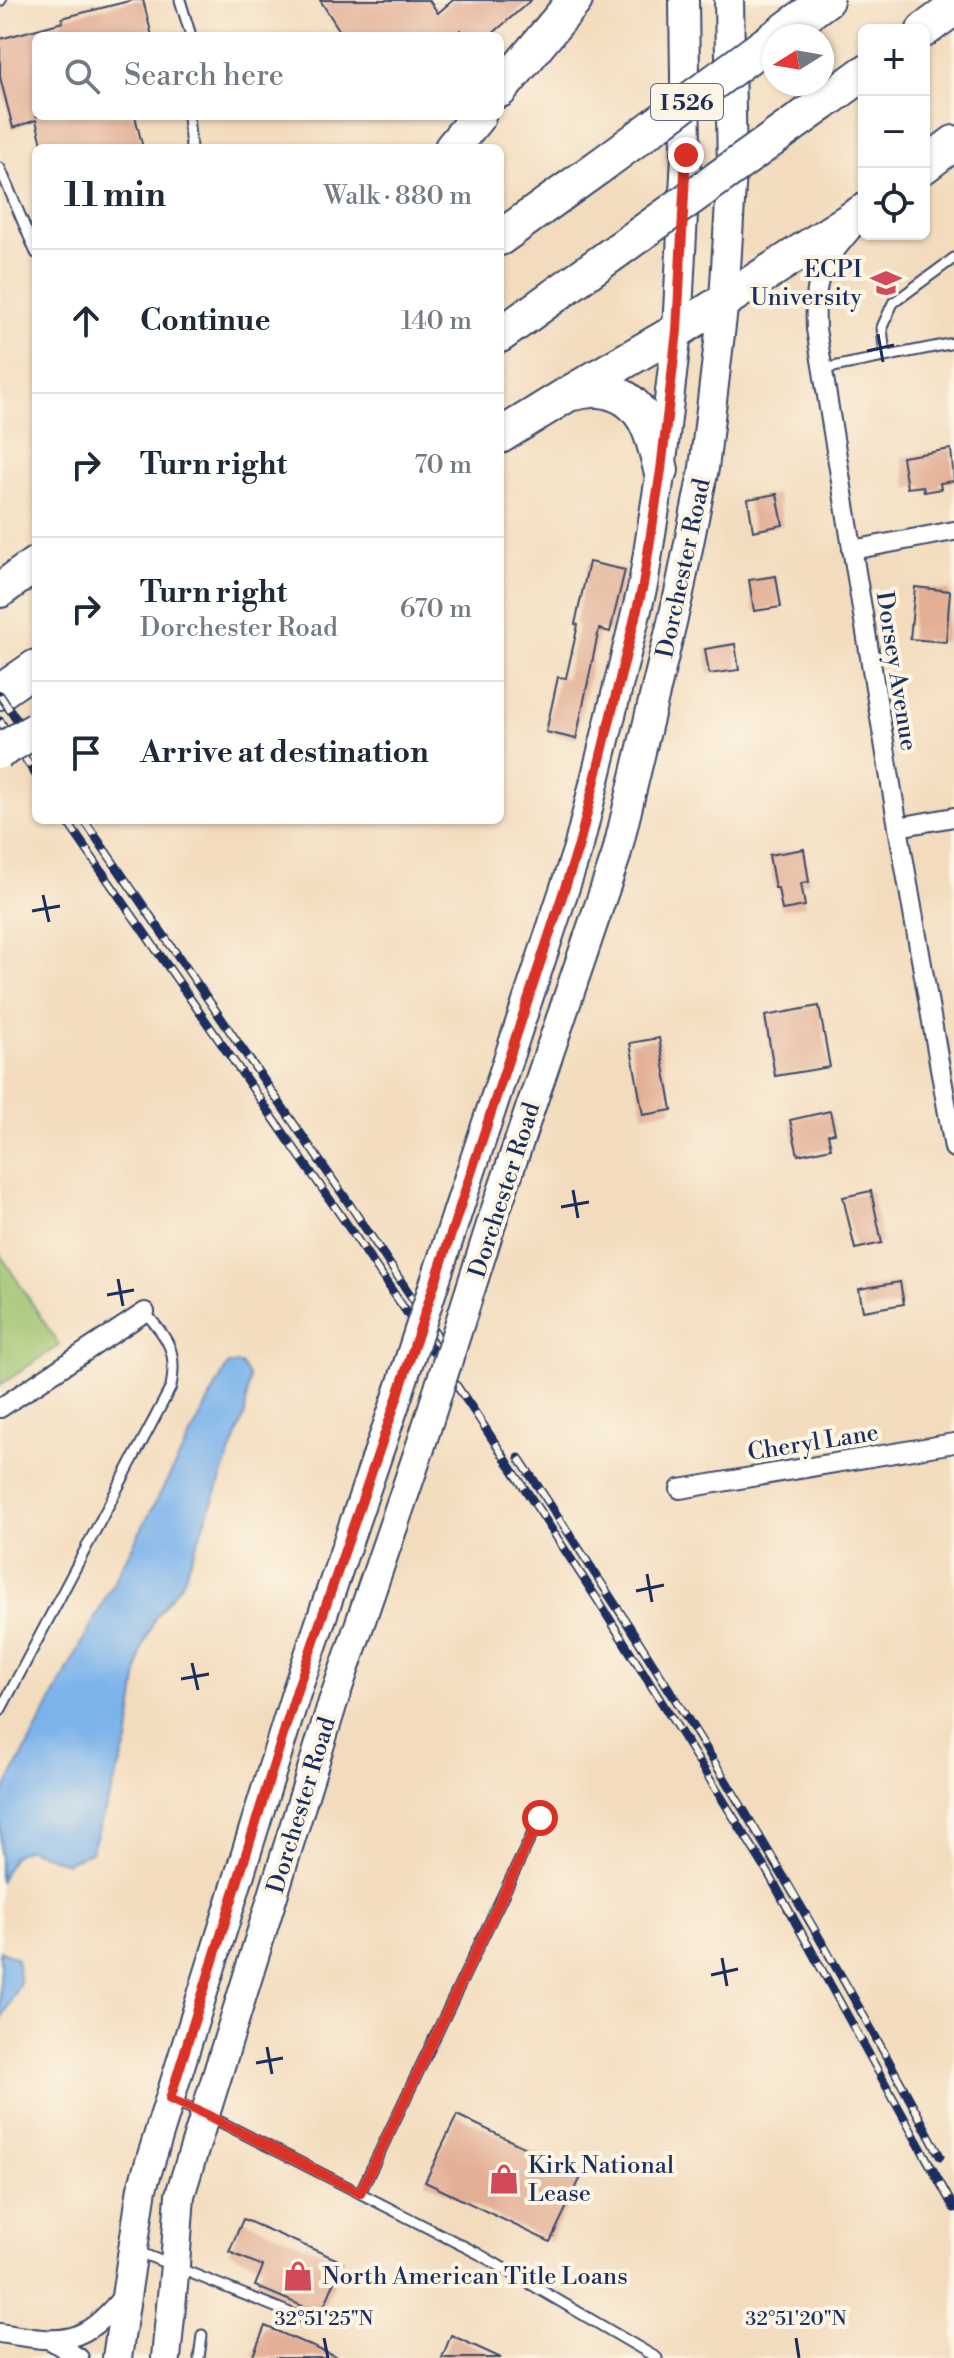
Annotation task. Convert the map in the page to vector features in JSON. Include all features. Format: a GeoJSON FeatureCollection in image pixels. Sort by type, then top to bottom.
{"type":"FeatureCollection","features":[{"type":"Feature","properties":{"kind":"highway"},"geometry":{"type":"LineString","coordinates":[[504,85],[575,0]]}},
{"type":"Feature","properties":{"kind":"highway","name":"I 526"},"geometry":{"type":"LineString","coordinates":[[793,24],[817,7]]}},
{"type":"Feature","properties":{"kind":"highway"},"geometry":{"type":"LineString","coordinates":[[930,26],[954,8]]}},
{"type":"Feature","properties":{"kind":"highway","name":"I 526"},"geometry":{"type":"LineString","coordinates":[[504,235],[762,47]]}},
{"type":"Feature","properties":{"kind":"highway"},"geometry":{"type":"LineString","coordinates":[[504,332],[858,77]]}},
{"type":"Feature","properties":{"kind":"highway"},"geometry":{"type":"LineString","coordinates":[[455,144],[475,120]]}},
{"type":"Feature","properties":{"kind":"highway"},"geometry":{"type":"LineString","coordinates":[[930,161],[954,143]]}},
{"type":"Feature","properties":{"kind":"highway"},"geometry":{"type":"LineString","coordinates":[[504,434],[677,331],[858,217]]}},
{"type":"Feature","properties":{"kind":"highway"},"geometry":{"type":"LineString","coordinates":[[568,394],[597,390],[615,394],[629,402],[643,415],[653,434],[661,470]]}},
{"type":"Feature","properties":{"kind":"highway"},"geometry":{"type":"LineString","coordinates":[[0,590],[32,567]]}},
{"type":"Feature","properties":{"kind":"highway"},"geometry":{"type":"LineString","coordinates":[[0,692],[32,670]]}},
{"type":"Feature","properties":{"kind":"highway"},"geometry":{"type":"LineString","coordinates":[[0,751],[32,732]]}},
{"type":"Feature","properties":{"kind":"main road","name":"Dorchester Road"},"geometry":{"type":"LineString","coordinates":[[117,2358],[142,2188],[297,1690],[395,1404],[579,845],[643,585],[661,470],[677,331],[686,155],[684,0]]}},
{"type":"Feature","properties":{"kind":"main road","name":"Dorchester Road"},"geometry":{"type":"LineString","coordinates":[[166,2358],[180,2195],[333,1702],[616,856],[679,593],[704,468],[724,300],[732,170],[729,0]]}},
{"type":"Feature","properties":{"kind":"street","name":"Dorsey Avenue"},"geometry":{"type":"LineString","coordinates":[[858,221],[821,268],[815,298],[816,329],[954,1148]]}},
{"type":"Feature","properties":{"kind":"street"},"geometry":{"type":"LineString","coordinates":[[852,550],[954,531]]}},
{"type":"Feature","properties":{"kind":"street"},"geometry":{"type":"LineString","coordinates":[[898,827],[954,817]]}},
{"type":"Feature","properties":{"kind":"street"},"geometry":{"type":"LineString","coordinates":[[0,1408],[145,1312]]}},
{"type":"Feature","properties":{"kind":"street","name":"Cheryl Lane"},"geometry":{"type":"LineString","coordinates":[[680,1489],[954,1443]]}},
{"type":"Feature","properties":{"kind":"street"},"geometry":{"type":"LineString","coordinates":[[0,2333],[52,2341],[82,2335],[107,2316],[125,2293]]}},
{"type":"Feature","properties":{"kind":"street"},"geometry":{"type":"LineString","coordinates":[[52,2341],[79,2358]]}},
{"type":"Feature","properties":{"kind":"lane"},"geometry":{"type":"LineString","coordinates":[[180,0],[190,32]]}},
{"type":"Feature","properties":{"kind":"lane"},"geometry":{"type":"LineString","coordinates":[[188,120],[191,144]]}},
{"type":"Feature","properties":{"kind":"lane"},"geometry":{"type":"LineString","coordinates":[[0,168],[32,244]]}},
{"type":"Feature","properties":{"kind":"lane"},"geometry":{"type":"LineString","coordinates":[[885,357],[882,327],[893,303],[954,258]]}},
{"type":"Feature","properties":{"kind":"lane"},"geometry":{"type":"LineString","coordinates":[[823,369],[954,343]]}},
{"type":"Feature","properties":{"kind":"lane"},"geometry":{"type":"LineString","coordinates":[[0,1711],[171,1387],[176,1364],[165,1335],[145,1312]]}},
{"type":"Feature","properties":{"kind":"lane"},"geometry":{"type":"LineString","coordinates":[[360,2193],[540,1818]]}},
{"type":"Feature","properties":{"kind":"lane"},"geometry":{"type":"LineString","coordinates":[[170,2099],[479,2254],[657,2358]]}},
{"type":"Feature","properties":{"kind":"lane"},"geometry":{"type":"LineString","coordinates":[[132,2250],[315,2323]]}},
{"type":"Feature","properties":{"kind":"lane"},"geometry":{"type":"LineString","coordinates":[[199,2358],[202,2335]]}},
{"type":"Feature","properties":{"kind":"green space"},"geometry":{"type":"Polygon","coordinates":[[[0,1254],[59,1345],[0,1385],[0,1254]]]}},
{"type":"Feature","properties":{"kind":"water"},"geometry":{"type":"Polygon","coordinates":[[[228,1364],[241,1364],[249,1377],[245,1414],[183,1581],[155,1618],[141,1651],[128,1742],[91,1852],[66,1863],[28,1849],[13,1856],[0,1882],[0,1799],[228,1364]]]}},
{"type":"Feature","properties":{"kind":"water"},"geometry":{"type":"Polygon","coordinates":[[[0,1950],[16,1958],[20,1982],[0,2023],[0,1950]]]}},
{"type":"Feature","properties":{"kind":"building"},"geometry":{"type":"Polygon","coordinates":[[[143,0],[151,32],[32,32],[32,120],[36,120],[13,128],[0,77],[0,39],[63,22],[62,18],[143,0]]]}},
{"type":"Feature","properties":{"kind":"building"},"geometry":{"type":"Polygon","coordinates":[[[320,0],[429,0],[438,13],[453,0],[531,0],[495,32],[340,32],[320,0]]]}},
{"type":"Feature","properties":{"kind":"building"},"geometry":{"type":"Polygon","coordinates":[[[36,120],[136,120],[142,144],[42,144],[36,120]]]}},
{"type":"Feature","properties":{"kind":"building"},"geometry":{"type":"Polygon","coordinates":[[[951,449],[954,481],[940,483],[941,489],[924,492],[923,486],[907,488],[902,457],[951,449]]]}},
{"type":"Feature","properties":{"kind":"building"},"geometry":{"type":"Polygon","coordinates":[[[777,494],[783,525],[753,531],[748,499],[777,494]]]}},
{"type":"Feature","properties":{"kind":"building"},"geometry":{"type":"Polygon","coordinates":[[[589,562],[625,570],[610,632],[599,629],[576,739],[546,732],[558,677],[566,678],[589,562]]]}},
{"type":"Feature","properties":{"kind":"building"},"geometry":{"type":"Polygon","coordinates":[[[776,576],[781,607],[754,611],[749,580],[776,576]]]}},
{"type":"Feature","properties":{"kind":"building"},"geometry":{"type":"Polygon","coordinates":[[[915,587],[950,591],[946,642],[910,639],[915,587]]]}},
{"type":"Feature","properties":{"kind":"building"},"geometry":{"type":"Polygon","coordinates":[[[735,644],[739,670],[709,674],[705,649],[735,644]]]}},
{"type":"Feature","properties":{"kind":"building"},"geometry":{"type":"Polygon","coordinates":[[[804,849],[809,882],[801,883],[805,906],[782,910],[769,855],[804,849]]]}},
{"type":"Feature","properties":{"kind":"building"},"geometry":{"type":"Polygon","coordinates":[[[819,1006],[830,1067],[775,1076],[765,1016],[819,1006]]]}},
{"type":"Feature","properties":{"kind":"building"},"geometry":{"type":"Polygon","coordinates":[[[659,1038],[672,1110],[643,1115],[630,1043],[659,1038]]]}},
{"type":"Feature","properties":{"kind":"building"},"geometry":{"type":"Polygon","coordinates":[[[830,1111],[835,1133],[828,1134],[831,1148],[798,1155],[790,1120],[830,1111]]]}},
{"type":"Feature","properties":{"kind":"building"},"geometry":{"type":"Polygon","coordinates":[[[871,1191],[882,1243],[855,1249],[843,1197],[871,1191]]]}},
{"type":"Feature","properties":{"kind":"building"},"geometry":{"type":"Polygon","coordinates":[[[900,1282],[904,1304],[863,1311],[859,1289],[900,1282]]]}},
{"type":"Feature","properties":{"kind":"building","name":"Kirk National Lease"},"geometry":{"type":"Polygon","coordinates":[[[457,2115],[582,2175],[550,2242],[425,2182],[457,2115]]]}},
{"type":"Feature","properties":{"kind":"building","name":"North American Title Loans"},"geometry":{"type":"Polygon","coordinates":[[[243,2219],[343,2262],[321,2314],[255,2286],[263,2266],[229,2252],[243,2219]]]}},
{"type":"Feature","properties":{"kind":"building"},"geometry":{"type":"Polygon","coordinates":[[[265,2326],[339,2358],[252,2358],[265,2326]]]}},
{"type":"Feature","properties":{"kind":"building"},"geometry":{"type":"Polygon","coordinates":[[[451,2335],[501,2358],[442,2358],[451,2335]]]}},
{"type":"Feature","properties":{"kind":"railway"},"geometry":{"type":"LineString","coordinates":[[0,695],[32,743]]}},
{"type":"Feature","properties":{"kind":"railway"},"geometry":{"type":"LineString","coordinates":[[0,721],[32,769]]}},
{"type":"Feature","properties":{"kind":"railway"},"geometry":{"type":"LineString","coordinates":[[69,824],[335,1207],[597,1599],[766,1869],[954,2208]]}},
{"type":"Feature","properties":{"kind":"railway"},"geometry":{"type":"LineString","coordinates":[[87,824],[457,1365]]}},
{"type":"Feature","properties":{"kind":"railway"},"geometry":{"type":"LineString","coordinates":[[519,1458],[738,1801],[842,1977],[940,2156]]}},
{"type":"Feature","properties":{"kind":"place","name":"ECPI University"},"geometry":{"type":"Point","coordinates":[886,283]}},
{"type":"Feature","properties":{"kind":"place","name":"Kirk National Lease"},"geometry":{"type":"Point","coordinates":[504,2179]}},
{"type":"Feature","properties":{"kind":"place","name":"North American Title Loans"},"geometry":{"type":"Point","coordinates":[298,2276]}},
{"type":"Feature","properties":{"kind":"route"},"geometry":{"type":"LineString","coordinates":[[540,1818],[360,2193],[170,2099],[297,1690],[395,1404],[579,845],[643,585],[661,470],[677,331],[686,155]]}}]}
